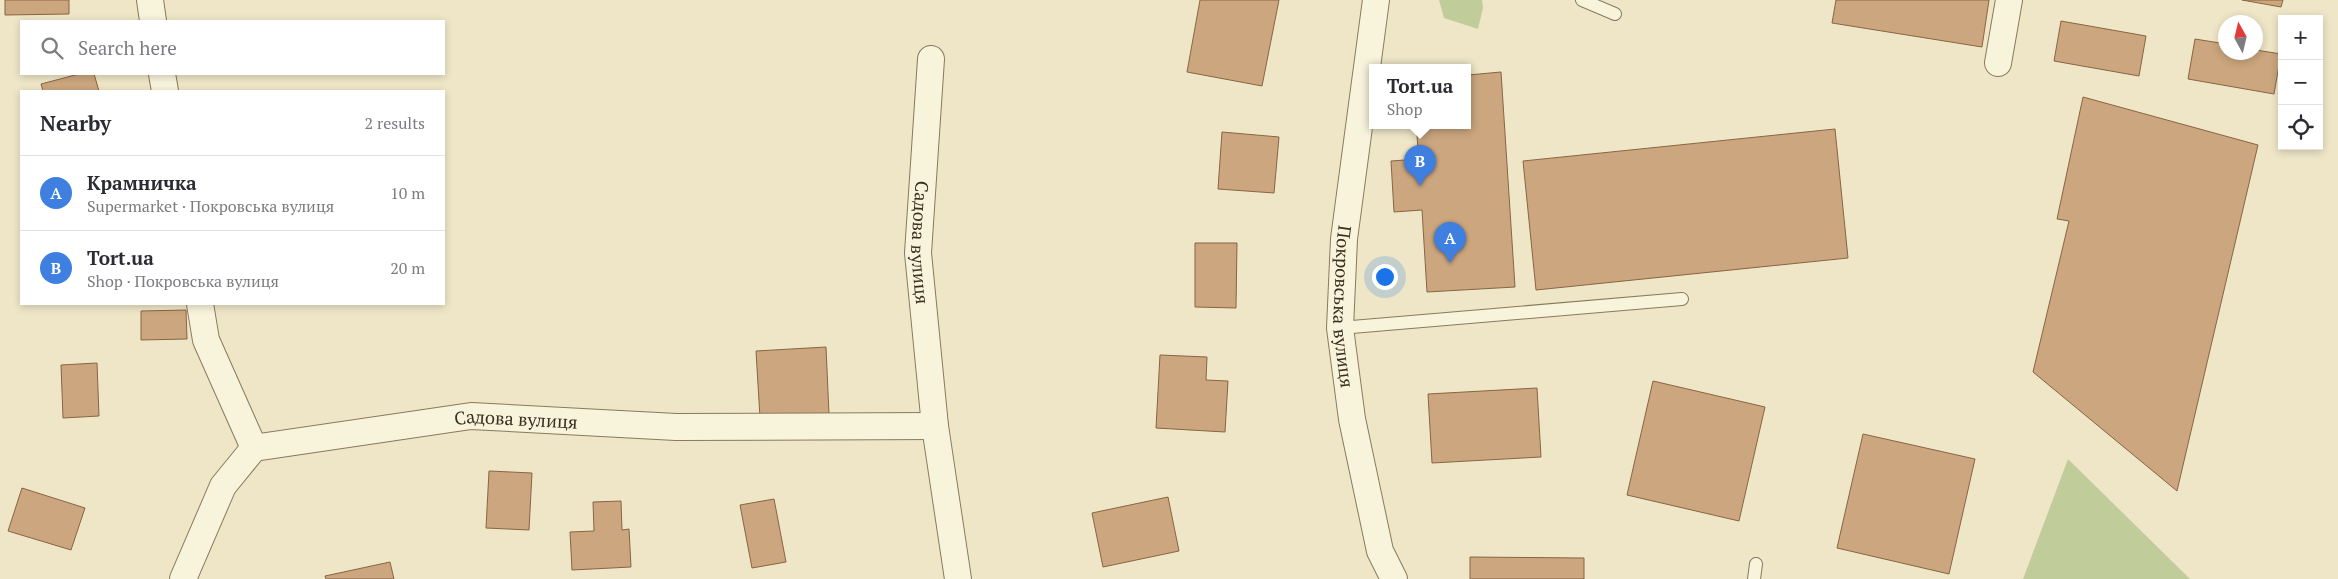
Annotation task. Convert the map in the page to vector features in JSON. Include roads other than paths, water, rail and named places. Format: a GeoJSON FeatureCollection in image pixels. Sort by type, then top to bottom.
{"type":"FeatureCollection","features":[{"type":"Feature","properties":{"kind":"street"},"geometry":{"type":"LineString","coordinates":[[150,0],[153,20]]}},
{"type":"Feature","properties":{"kind":"street","name":"Покровська вулиця"},"geometry":{"type":"LineString","coordinates":[[1376,0],[1344,239],[1340,328],[1352,419],[1380,551],[1394,579]]}},
{"type":"Feature","properties":{"kind":"street"},"geometry":{"type":"LineString","coordinates":[[1998,63],[2009,0]]}},
{"type":"Feature","properties":{"kind":"street","name":"Садова вулиця"},"geometry":{"type":"LineString","coordinates":[[931,59],[918,252],[935,426],[958,579]]}},
{"type":"Feature","properties":{"kind":"street"},"geometry":{"type":"LineString","coordinates":[[162,75],[165,90]]}},
{"type":"Feature","properties":{"kind":"street"},"geometry":{"type":"LineString","coordinates":[[183,579],[223,486],[254,448],[206,340],[200,305]]}},
{"type":"Feature","properties":{"kind":"street","name":"Садова вулиця"},"geometry":{"type":"LineString","coordinates":[[254,448],[471,416],[676,427],[935,426]]}},
{"type":"Feature","properties":{"kind":"lane"},"geometry":{"type":"LineString","coordinates":[[1582,0],[1615,14]]}},
{"type":"Feature","properties":{"kind":"lane"},"geometry":{"type":"LineString","coordinates":[[1340,328],[1682,299]]}},
{"type":"Feature","properties":{"kind":"lane"},"geometry":{"type":"LineString","coordinates":[[1754,579],[1756,564]]}},
{"type":"Feature","properties":{"kind":"place","name":"Tort.ua"},"geometry":{"type":"Point","coordinates":[1420,186]}},
{"type":"Feature","properties":{"kind":"place","name":"Крамничка"},"geometry":{"type":"Point","coordinates":[1450,263]}}]}
